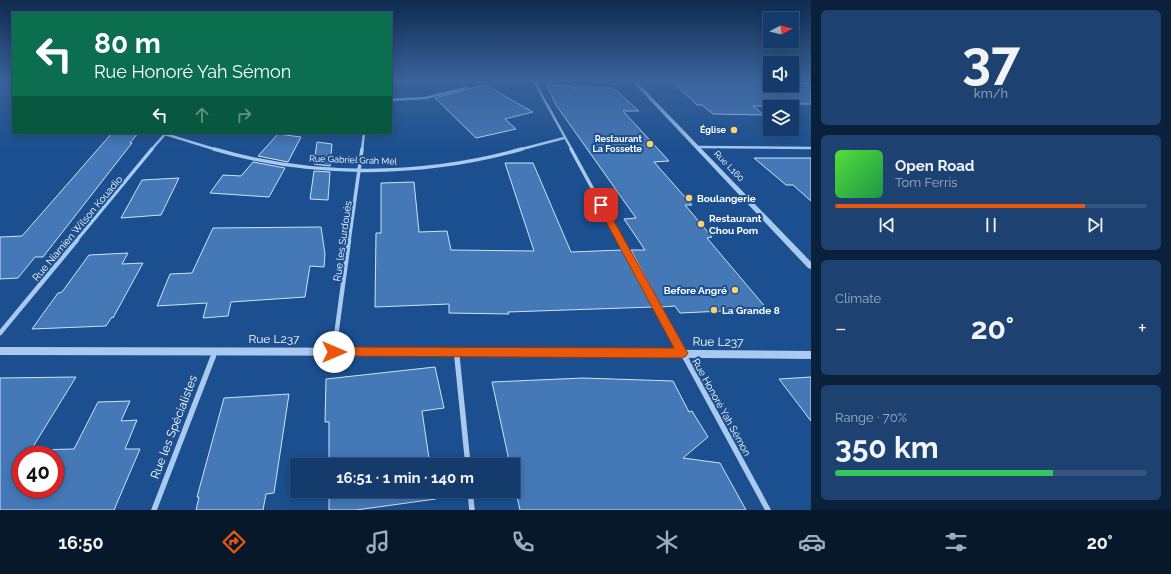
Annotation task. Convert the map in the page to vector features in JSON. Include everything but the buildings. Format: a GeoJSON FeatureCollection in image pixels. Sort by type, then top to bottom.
{"type":"FeatureCollection","features":[{"type":"Feature","properties":{"kind":"street","name":"Rue Honoré Yah Sémon"},"geometry":{"type":"LineString","coordinates":[[546,104],[768,510]]}},
{"type":"Feature","properties":{"kind":"street","name":"Rue L160"},"geometry":{"type":"LineString","coordinates":[[656,104],[811,266]]}},
{"type":"Feature","properties":{"kind":"street","name":"Rue Gabriel Grah Mel"},"geometry":{"type":"LineString","coordinates":[[166,134],[244,157],[295,164],[360,169],[404,169],[464,163],[488,159],[564,138]]}},
{"type":"Feature","properties":{"kind":"street","name":"Rue Niamien Wilson Kouadio"},"geometry":{"type":"LineString","coordinates":[[0,333],[166,134]]}},
{"type":"Feature","properties":{"kind":"street","name":"Rue les Surdoués"},"geometry":{"type":"LineString","coordinates":[[334,352],[364,134]]}},
{"type":"Feature","properties":{"kind":"street"},"geometry":{"type":"LineString","coordinates":[[698,147],[811,148]]}},
{"type":"Feature","properties":{"kind":"street","name":"Rue L237"},"geometry":{"type":"LineString","coordinates":[[0,351],[682,353],[811,355]]}},
{"type":"Feature","properties":{"kind":"street","name":"Rue les Spécialistes"},"geometry":{"type":"LineString","coordinates":[[154,510],[215,351]]}},
{"type":"Feature","properties":{"kind":"street"},"geometry":{"type":"LineString","coordinates":[[456,352],[467,458]]}},
{"type":"Feature","properties":{"kind":"street"},"geometry":{"type":"LineString","coordinates":[[471,498],[472,510]]}},
{"type":"Feature","properties":{"kind":"place","name":"Église"},"geometry":{"type":"Point","coordinates":[734,130]}},
{"type":"Feature","properties":{"kind":"place","name":"Restaurant La Fossette"},"geometry":{"type":"Point","coordinates":[650,144]}},
{"type":"Feature","properties":{"kind":"place","name":"Boulangerie"},"geometry":{"type":"Point","coordinates":[689,198]}},
{"type":"Feature","properties":{"kind":"place","name":"Restaurant Chou Pom"},"geometry":{"type":"Point","coordinates":[701,224]}},
{"type":"Feature","properties":{"kind":"place","name":"Before Angré"},"geometry":{"type":"Point","coordinates":[735,290]}},
{"type":"Feature","properties":{"kind":"place","name":"La Grande 8"},"geometry":{"type":"Point","coordinates":[714,310]}},
{"type":"Feature","properties":{"kind":"route"},"geometry":{"type":"LineString","coordinates":[[334,352],[682,353],[601,205]]}}]}
